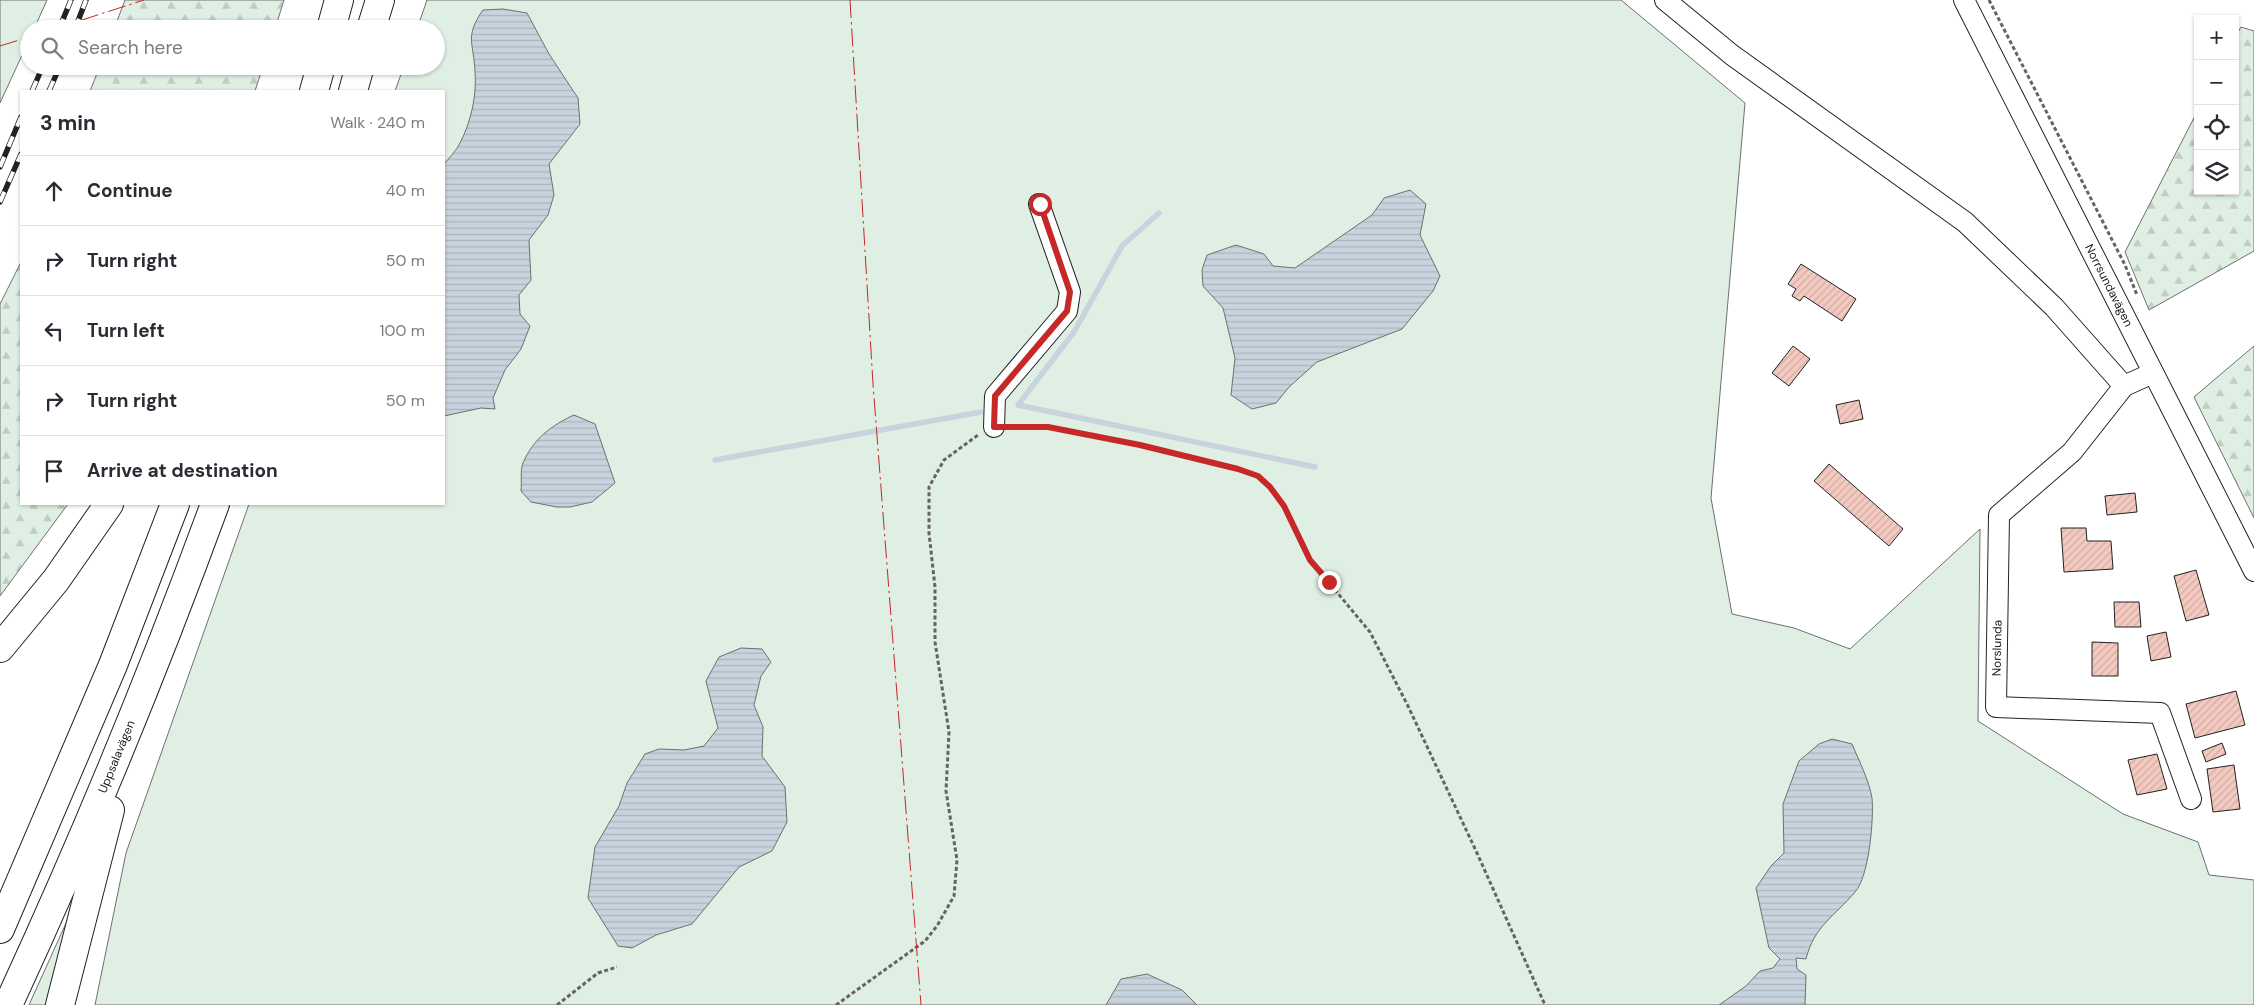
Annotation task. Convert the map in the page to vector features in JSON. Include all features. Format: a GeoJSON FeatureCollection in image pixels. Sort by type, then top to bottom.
{"type":"FeatureCollection","features":[{"type":"Feature","properties":{"kind":"highway"},"geometry":{"type":"LineString","coordinates":[[333,20],[339,0]]}},
{"type":"Feature","properties":{"kind":"highway"},"geometry":{"type":"LineString","coordinates":[[374,20],[380,0]]}},
{"type":"Feature","properties":{"kind":"highway"},"geometry":{"type":"LineString","coordinates":[[353,90],[357,75]]}},
{"type":"Feature","properties":{"kind":"highway"},"geometry":{"type":"LineString","coordinates":[[0,648],[56,580],[108,505]]}},
{"type":"Feature","properties":{"kind":"highway"},"geometry":{"type":"LineString","coordinates":[[0,929],[110,674],[175,505]]}},
{"type":"Feature","properties":{"kind":"highway","name":"Uppsalavägen"},"geometry":{"type":"LineString","coordinates":[[8,1005],[54,906],[149,676],[215,505]]}},
{"type":"Feature","properties":{"kind":"highway"},"geometry":{"type":"LineString","coordinates":[[60,1005],[101,841],[149,676]]}},
{"type":"Feature","properties":{"kind":"street"},"geometry":{"type":"LineString","coordinates":[[1666,0],[1732,54],[1965,222],[2054,307],[2124,386],[2153,373]]}},
{"type":"Feature","properties":{"kind":"street","name":"Norrsundavägen"},"geometry":{"type":"LineString","coordinates":[[1964,0],[2254,571]]}},
{"type":"Feature","properties":{"kind":"street"},"geometry":{"type":"LineString","coordinates":[[994,427],[995,396],[1067,311],[1070,292],[1040,204]]}},
{"type":"Feature","properties":{"kind":"street","name":"Norslunda"},"geometry":{"type":"LineString","coordinates":[[2124,386],[2072,452],[1999,515],[1996,707],[2160,713],[2191,799]]}},
{"type":"Feature","properties":{"kind":"path"},"geometry":{"type":"LineString","coordinates":[[836,1005],[925,941],[937,926],[954,896],[956,860],[946,791],[949,732],[935,642],[934,587],[929,533],[930,487],[944,460],[972,441],[981,432],[994,427],[1048,427],[1140,445],[1238,469],[1258,476],[1270,487],[1284,506],[1310,560],[1370,632],[1408,706],[1473,844],[1545,1005]]}},
{"type":"Feature","properties":{"kind":"path"},"geometry":{"type":"LineString","coordinates":[[557,1005],[598,974],[617,967]]}},
{"type":"Feature","properties":{"kind":"green space"},"geometry":{"type":"Polygon","coordinates":[[[0,0],[47,0],[38,20],[20,20],[20,60],[0,103],[0,0]]]}},
{"type":"Feature","properties":{"kind":"green space"},"geometry":{"type":"Polygon","coordinates":[[[125,0],[284,0],[278,20],[117,20],[125,0]]]}},
{"type":"Feature","properties":{"kind":"green space"},"geometry":{"type":"Polygon","coordinates":[[[427,0],[1621,0],[1745,103],[1711,498],[1732,614],[1794,628],[1850,649],[1980,529],[1978,721],[2123,814],[2198,842],[2209,875],[2254,880],[2254,1005],[95,1005],[126,853],[249,505],[445,505],[445,90],[395,90],[401,75],[445,75],[445,20],[420,20],[427,0]]]}},
{"type":"Feature","properties":{"kind":"green space"},"geometry":{"type":"Polygon","coordinates":[[[2241,27],[2254,31],[2254,251],[2149,310],[2125,252],[2194,118],[2194,195],[2239,195],[2239,30],[2241,27]]]}},
{"type":"Feature","properties":{"kind":"green space"},"geometry":{"type":"Polygon","coordinates":[[[96,75],[260,75],[255,90],[90,90],[96,75]]]}},
{"type":"Feature","properties":{"kind":"green space"},"geometry":{"type":"Polygon","coordinates":[[[20,264],[20,505],[67,505],[0,596],[0,304],[20,264]]]}},
{"type":"Feature","properties":{"kind":"green space"},"geometry":{"type":"Polygon","coordinates":[[[2254,346],[2254,518],[2194,397],[2254,346]]]}},
{"type":"Feature","properties":{"kind":"green space"},"geometry":{"type":"Polygon","coordinates":[[[76,901],[48,1005],[29,1005],[76,901]]]}},
{"type":"Feature","properties":{"kind":"shaded area"},"geometry":{"type":"Polygon","coordinates":[[[503,9],[527,13],[549,54],[578,98],[580,124],[549,164],[554,195],[548,215],[529,240],[531,280],[519,295],[520,314],[530,326],[521,349],[505,370],[493,398],[495,409],[481,408],[445,416],[445,163],[460,143],[472,108],[475,81],[472,34],[477,19],[483,10],[503,9]]]}},
{"type":"Feature","properties":{"kind":"shaded area"},"geometry":{"type":"Polygon","coordinates":[[[1410,190],[1426,204],[1420,235],[1440,276],[1433,291],[1402,329],[1317,362],[1289,387],[1276,403],[1252,409],[1231,395],[1235,358],[1223,308],[1203,286],[1202,270],[1207,255],[1236,245],[1264,254],[1273,266],[1295,268],[1372,215],[1384,198],[1410,190]]]}},
{"type":"Feature","properties":{"kind":"shaded area"},"geometry":{"type":"Polygon","coordinates":[[[574,415],[595,424],[615,483],[592,502],[570,507],[557,507],[531,502],[521,491],[522,466],[527,454],[551,428],[574,415]]]}},
{"type":"Feature","properties":{"kind":"shaded area"},"geometry":{"type":"Polygon","coordinates":[[[741,648],[762,649],[771,662],[761,676],[754,705],[763,727],[762,756],[785,787],[787,822],[772,851],[739,867],[692,924],[656,935],[632,948],[618,946],[588,898],[595,847],[619,806],[627,783],[645,754],[659,749],[684,750],[704,746],[718,728],[706,681],[719,657],[741,648]]]}},
{"type":"Feature","properties":{"kind":"shaded area"},"geometry":{"type":"Polygon","coordinates":[[[1832,739],[1852,744],[1871,791],[1870,847],[1860,885],[1814,938],[1806,959],[1796,958],[1797,969],[1806,975],[1805,1005],[1719,1005],[1746,986],[1760,971],[1773,968],[1780,959],[1769,948],[1756,888],[1771,866],[1784,853],[1783,804],[1799,761],[1819,744],[1832,739]]]}},
{"type":"Feature","properties":{"kind":"shaded area"},"geometry":{"type":"Polygon","coordinates":[[[1147,974],[1182,990],[1197,1005],[1106,1005],[1121,979],[1147,974]]]}},
{"type":"Feature","properties":{"kind":"building"},"geometry":{"type":"Polygon","coordinates":[[[1801,264],[1856,299],[1842,321],[1804,296],[1800,301],[1792,296],[1796,289],[1788,284],[1801,264]]]}},
{"type":"Feature","properties":{"kind":"building"},"geometry":{"type":"Polygon","coordinates":[[[1793,346],[1810,359],[1789,386],[1772,373],[1793,346]]]}},
{"type":"Feature","properties":{"kind":"building"},"geometry":{"type":"Polygon","coordinates":[[[1859,400],[1863,419],[1840,424],[1836,405],[1859,400]]]}},
{"type":"Feature","properties":{"kind":"building"},"geometry":{"type":"Polygon","coordinates":[[[1829,464],[1903,529],[1889,546],[1814,481],[1829,464]]]}},
{"type":"Feature","properties":{"kind":"building"},"geometry":{"type":"Polygon","coordinates":[[[2135,493],[2137,512],[2107,515],[2105,496],[2135,493]]]}},
{"type":"Feature","properties":{"kind":"building"},"geometry":{"type":"Polygon","coordinates":[[[2061,528],[2086,528],[2087,541],[2111,541],[2113,569],[2064,572],[2061,528]]]}},
{"type":"Feature","properties":{"kind":"building"},"geometry":{"type":"Polygon","coordinates":[[[2196,570],[2209,615],[2186,621],[2174,576],[2196,570]]]}},
{"type":"Feature","properties":{"kind":"building"},"geometry":{"type":"Polygon","coordinates":[[[2114,602],[2139,602],[2141,627],[2115,627],[2114,602]]]}},
{"type":"Feature","properties":{"kind":"building"},"geometry":{"type":"Polygon","coordinates":[[[2166,632],[2171,657],[2151,661],[2147,636],[2166,632]]]}},
{"type":"Feature","properties":{"kind":"building"},"geometry":{"type":"Polygon","coordinates":[[[2092,642],[2118,643],[2118,676],[2092,676],[2092,642]]]}},
{"type":"Feature","properties":{"kind":"building"},"geometry":{"type":"Polygon","coordinates":[[[2236,691],[2245,725],[2195,738],[2186,704],[2236,691]]]}},
{"type":"Feature","properties":{"kind":"building"},"geometry":{"type":"Polygon","coordinates":[[[2222,743],[2226,754],[2206,762],[2202,751],[2222,743]]]}},
{"type":"Feature","properties":{"kind":"building"},"geometry":{"type":"Polygon","coordinates":[[[2157,754],[2167,789],[2137,795],[2128,760],[2157,754]]]}},
{"type":"Feature","properties":{"kind":"building"},"geometry":{"type":"Polygon","coordinates":[[[2234,765],[2240,809],[2213,812],[2207,769],[2234,765]]]}},
{"type":"Feature","properties":{"kind":"waterway"},"geometry":{"type":"LineString","coordinates":[[1159,213],[1122,246],[1074,332],[1018,405],[1315,467]]}},
{"type":"Feature","properties":{"kind":"waterway"},"geometry":{"type":"LineString","coordinates":[[715,460],[981,412]]}},
{"type":"Feature","properties":{"kind":"railway"},"geometry":{"type":"LineString","coordinates":[[63,20],[71,0]]}},
{"type":"Feature","properties":{"kind":"railway"},"geometry":{"type":"LineString","coordinates":[[78,20],[86,0]]}},
{"type":"Feature","properties":{"kind":"railway"},"geometry":{"type":"LineString","coordinates":[[32,90],[39,75]]}},
{"type":"Feature","properties":{"kind":"railway"},"geometry":{"type":"LineString","coordinates":[[49,90],[56,75]]}},
{"type":"Feature","properties":{"kind":"railway"},"geometry":{"type":"LineString","coordinates":[[0,167],[20,119]]}},
{"type":"Feature","properties":{"kind":"railway"},"geometry":{"type":"LineString","coordinates":[[0,202],[20,156]]}},
{"type":"Feature","properties":{"kind":"power"},"geometry":{"type":"LineString","coordinates":[[82,20],[144,0]]}},
{"type":"Feature","properties":{"kind":"power"},"geometry":{"type":"LineString","coordinates":[[850,0],[873,384],[921,1005]]}},
{"type":"Feature","properties":{"kind":"power"},"geometry":{"type":"LineString","coordinates":[[0,46],[20,40]]}},
{"type":"Feature","properties":{"kind":"route"},"geometry":{"type":"LineString","coordinates":[[1040,204],[1070,292],[1067,311],[1058,324],[995,396],[994,427],[1048,427],[1140,445],[1238,469],[1258,476],[1270,487],[1284,506],[1310,560],[1329,582]]}}]}
